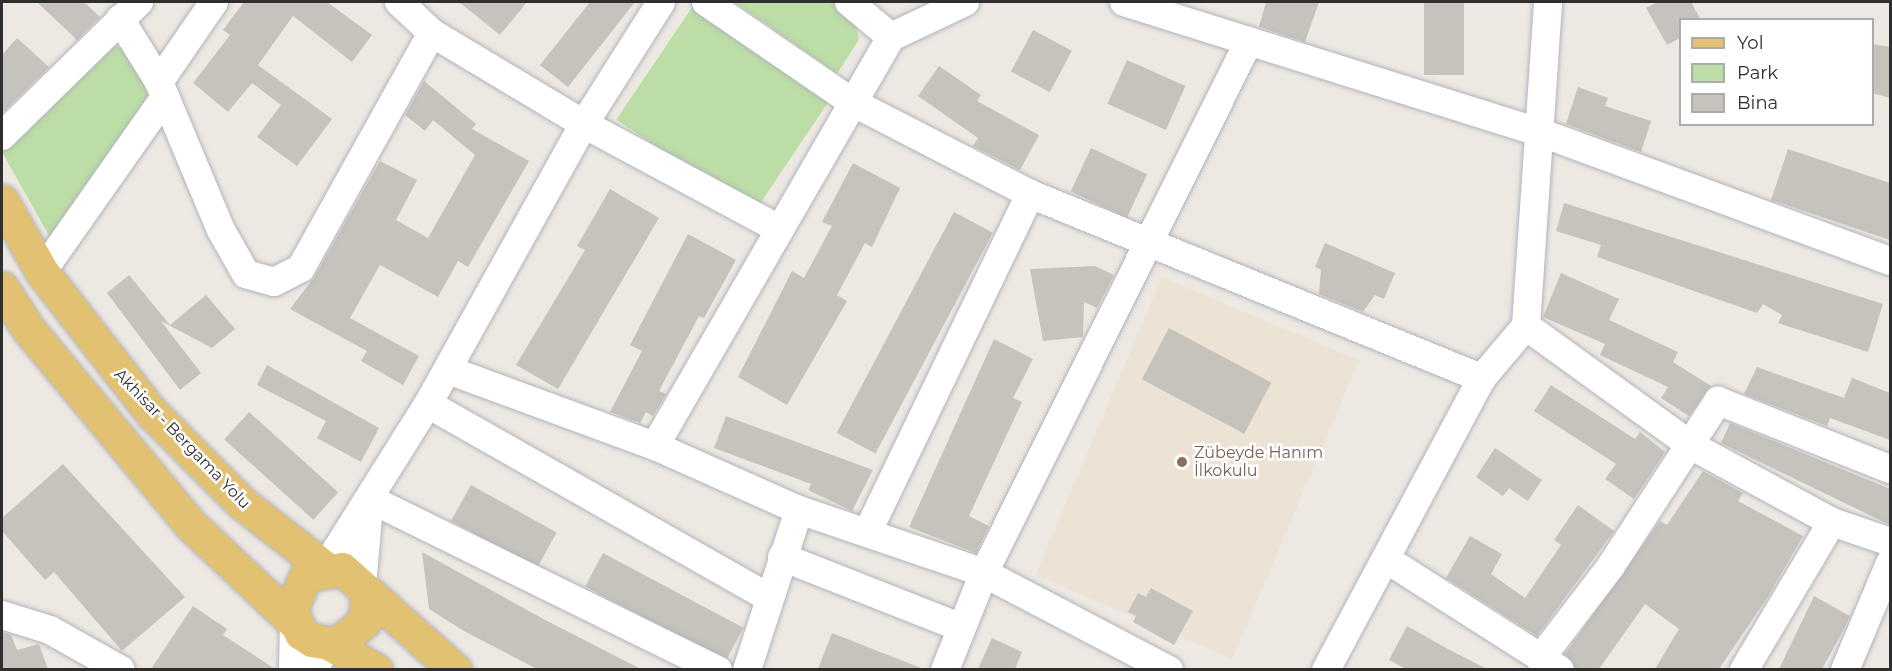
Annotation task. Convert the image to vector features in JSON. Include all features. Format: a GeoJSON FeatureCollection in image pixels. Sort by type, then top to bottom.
{"type":"FeatureCollection","features":[{"type":"Feature","properties":{"kind":"main road","name":"Akhisar - Bergama Yolu"},"geometry":{"type":"LineString","coordinates":[[2,201],[42,272],[151,412],[242,503],[325,568],[342,569],[455,669]]}},
{"type":"Feature","properties":{"kind":"main road"},"geometry":{"type":"LineString","coordinates":[[2,288],[29,330],[192,526],[312,640],[321,657],[376,669]]}},
{"type":"Feature","properties":{"kind":"main road"},"geometry":{"type":"LineString","coordinates":[[294,622],[291,609],[297,585],[325,568]]}},
{"type":"Feature","properties":{"kind":"main road"},"geometry":{"type":"LineString","coordinates":[[321,657],[358,632],[364,590]]}},
{"type":"Feature","properties":{"kind":"street"},"geometry":{"type":"LineString","coordinates":[[42,272],[160,92],[214,2]]}},
{"type":"Feature","properties":{"kind":"street"},"geometry":{"type":"LineString","coordinates":[[399,2],[432,33],[584,124],[779,229]]}},
{"type":"Feature","properties":{"kind":"street"},"geometry":{"type":"LineString","coordinates":[[325,568],[428,404],[584,124],[660,2]]}},
{"type":"Feature","properties":{"kind":"street"},"geometry":{"type":"LineString","coordinates":[[706,2],[852,102],[1030,194],[1482,378]]}},
{"type":"Feature","properties":{"kind":"street"},"geometry":{"type":"LineString","coordinates":[[849,2],[891,37]]}},
{"type":"Feature","properties":{"kind":"street"},"geometry":{"type":"LineString","coordinates":[[656,446],[891,37],[965,2]]}},
{"type":"Feature","properties":{"kind":"street"},"geometry":{"type":"LineString","coordinates":[[1124,2],[1539,132],[1890,261]]}},
{"type":"Feature","properties":{"kind":"street"},"geometry":{"type":"LineString","coordinates":[[1326,669],[1482,378],[1526,326],[1548,2]]}},
{"type":"Feature","properties":{"kind":"street"},"geometry":{"type":"LineString","coordinates":[[2,136],[132,7],[160,92],[246,274],[274,282],[301,268],[432,33]]}},
{"type":"Feature","properties":{"kind":"street"},"geometry":{"type":"LineString","coordinates":[[945,669],[984,573],[1151,244],[1249,41]]}},
{"type":"Feature","properties":{"kind":"street"},"geometry":{"type":"LineString","coordinates":[[869,529],[1030,194]]}},
{"type":"Feature","properties":{"kind":"street"},"geometry":{"type":"LineString","coordinates":[[1526,326],[1692,446],[1832,522],[1890,542]]}},
{"type":"Feature","properties":{"kind":"street"},"geometry":{"type":"LineString","coordinates":[[448,370],[656,446],[799,510],[869,529],[984,573],[1169,669]]}},
{"type":"Feature","properties":{"kind":"street"},"geometry":{"type":"LineString","coordinates":[[1386,559],[1550,664],[1692,446],[1718,401],[1890,469]]}},
{"type":"Feature","properties":{"kind":"street"},"geometry":{"type":"LineString","coordinates":[[428,404],[768,597]]}},
{"type":"Feature","properties":{"kind":"street"},"geometry":{"type":"LineString","coordinates":[[364,590],[370,499]]}},
{"type":"Feature","properties":{"kind":"street"},"geometry":{"type":"LineString","coordinates":[[370,499],[718,669]]}},
{"type":"Feature","properties":{"kind":"street"},"geometry":{"type":"LineString","coordinates":[[747,669],[768,597],[799,510]]}},
{"type":"Feature","properties":{"kind":"street"},"geometry":{"type":"LineString","coordinates":[[1744,669],[1832,522]]}},
{"type":"Feature","properties":{"kind":"street"},"geometry":{"type":"LineString","coordinates":[[782,557],[962,628]]}},
{"type":"Feature","properties":{"kind":"street"},"geometry":{"type":"LineString","coordinates":[[1845,669],[1890,563]]}},
{"type":"Feature","properties":{"kind":"street"},"geometry":{"type":"LineString","coordinates":[[2,615],[50,630],[121,669]]}},
{"type":"Feature","properties":{"kind":"street"},"geometry":{"type":"LineString","coordinates":[[293,669],[294,622]]}},
{"type":"Feature","properties":{"kind":"shaded area","name":"Zübeyde Hanım İlkokulu"},"geometry":{"type":"Polygon","coordinates":[[[1162,277],[1359,361],[1232,659],[1035,575],[1162,277]]]}},
{"type":"Feature","properties":{"kind":"green space"},"geometry":{"type":"Polygon","coordinates":[[[735,2],[844,2],[852,8],[859,39],[837,74],[735,2]]]}},
{"type":"Feature","properties":{"kind":"green space"},"geometry":{"type":"Polygon","coordinates":[[[693,6],[831,99],[754,212],[616,120],[693,6]]]}},
{"type":"Feature","properties":{"kind":"green space"},"geometry":{"type":"Polygon","coordinates":[[[111,46],[124,48],[150,97],[51,239],[2,152],[111,46]]]}},
{"type":"Feature","properties":{"kind":"building"},"geometry":{"type":"Polygon","coordinates":[[[37,2],[84,2],[100,17],[77,40],[37,2]]]}},
{"type":"Feature","properties":{"kind":"building"},"geometry":{"type":"Polygon","coordinates":[[[244,2],[327,2],[372,35],[352,62],[293,16],[258,65],[332,119],[297,166],[257,137],[281,105],[252,83],[228,112],[193,83],[230,35],[223,30],[244,2]]]}},
{"type":"Feature","properties":{"kind":"building"},"geometry":{"type":"Polygon","coordinates":[[[459,2],[527,2],[500,35],[459,2]]]}},
{"type":"Feature","properties":{"kind":"building"},"geometry":{"type":"Polygon","coordinates":[[[590,2],[635,2],[568,87],[540,65],[590,2]]]}},
{"type":"Feature","properties":{"kind":"building"},"geometry":{"type":"Polygon","coordinates":[[[1266,2],[1319,2],[1305,42],[1259,27],[1266,2]]]}},
{"type":"Feature","properties":{"kind":"building"},"geometry":{"type":"Polygon","coordinates":[[[1424,2],[1464,2],[1464,75],[1424,75],[1424,2]]]}},
{"type":"Feature","properties":{"kind":"building"},"geometry":{"type":"Polygon","coordinates":[[[1658,2],[1691,2],[1700,18],[1679,18],[1679,39],[1667,45],[1646,8],[1658,2]]]}},
{"type":"Feature","properties":{"kind":"building"},"geometry":{"type":"Polygon","coordinates":[[[1033,30],[1072,51],[1050,92],[1011,71],[1033,30]]]}},
{"type":"Feature","properties":{"kind":"building"},"geometry":{"type":"Polygon","coordinates":[[[17,38],[49,67],[2,113],[2,55],[17,38]]]}},
{"type":"Feature","properties":{"kind":"building"},"geometry":{"type":"Polygon","coordinates":[[[1874,44],[1890,47],[1890,98],[1874,94],[1874,44]]]}},
{"type":"Feature","properties":{"kind":"building"},"geometry":{"type":"Polygon","coordinates":[[[1127,60],[1185,86],[1166,130],[1107,104],[1127,60]]]}},
{"type":"Feature","properties":{"kind":"building"},"geometry":{"type":"Polygon","coordinates":[[[939,66],[981,95],[977,101],[1039,135],[1020,170],[973,146],[978,138],[918,96],[939,66]]]}},
{"type":"Feature","properties":{"kind":"building"},"geometry":{"type":"Polygon","coordinates":[[[424,81],[476,124],[472,129],[529,161],[468,267],[458,261],[438,297],[380,265],[350,318],[419,356],[403,385],[361,361],[367,351],[290,309],[315,276],[380,161],[417,180],[396,220],[428,238],[475,155],[433,120],[425,131],[405,115],[424,81]]]}},
{"type":"Feature","properties":{"kind":"building"},"geometry":{"type":"Polygon","coordinates":[[[1578,87],[1608,98],[1605,106],[1651,121],[1641,152],[1566,124],[1578,87]]]}},
{"type":"Feature","properties":{"kind":"building"},"geometry":{"type":"Polygon","coordinates":[[[1091,148],[1147,174],[1127,218],[1071,192],[1091,148]]]}},
{"type":"Feature","properties":{"kind":"building"},"geometry":{"type":"Polygon","coordinates":[[[1788,149],[1890,183],[1890,240],[1771,200],[1788,149]]]}},
{"type":"Feature","properties":{"kind":"building"},"geometry":{"type":"Polygon","coordinates":[[[853,163],[900,188],[872,247],[865,243],[837,295],[847,301],[787,405],[738,377],[792,271],[804,278],[832,226],[822,222],[853,163]]]}},
{"type":"Feature","properties":{"kind":"building"},"geometry":{"type":"Polygon","coordinates":[[[610,189],[659,218],[558,389],[516,365],[585,250],[577,246],[610,189]]]}},
{"type":"Feature","properties":{"kind":"building"},"geometry":{"type":"Polygon","coordinates":[[[1564,203],[1883,304],[1868,352],[1778,323],[1782,315],[1763,304],[1757,313],[1597,257],[1601,245],[1556,231],[1564,203]]]}},
{"type":"Feature","properties":{"kind":"building"},"geometry":{"type":"Polygon","coordinates":[[[954,212],[993,233],[875,453],[837,433],[954,212]]]}},
{"type":"Feature","properties":{"kind":"building"},"geometry":{"type":"Polygon","coordinates":[[[688,234],[736,260],[704,318],[699,316],[659,391],[666,394],[653,416],[646,412],[640,423],[610,412],[642,351],[630,345],[688,234]]]}},
{"type":"Feature","properties":{"kind":"building"},"geometry":{"type":"Polygon","coordinates":[[[1325,243],[1395,273],[1384,299],[1375,295],[1363,312],[1319,294],[1321,270],[1315,267],[1325,243]]]}},
{"type":"Feature","properties":{"kind":"building"},"geometry":{"type":"Polygon","coordinates":[[[1095,266],[1114,275],[1097,308],[1084,302],[1083,337],[1043,341],[1030,269],[1095,266]]]}},
{"type":"Feature","properties":{"kind":"building"},"geometry":{"type":"Polygon","coordinates":[[[1561,273],[1619,299],[1609,320],[1678,352],[1673,362],[1711,386],[1689,416],[1661,398],[1668,387],[1600,355],[1605,344],[1543,317],[1561,273]]]}},
{"type":"Feature","properties":{"kind":"building"},"geometry":{"type":"Polygon","coordinates":[[[129,275],[170,325],[206,295],[235,329],[212,348],[161,321],[201,373],[180,390],[107,293],[129,275]]]}},
{"type":"Feature","properties":{"kind":"building"},"geometry":{"type":"Polygon","coordinates":[[[1169,328],[1271,382],[1244,434],[1142,379],[1169,328]]]}},
{"type":"Feature","properties":{"kind":"building"},"geometry":{"type":"Polygon","coordinates":[[[994,339],[1033,359],[1013,398],[1022,402],[969,516],[989,526],[976,553],[909,527],[994,339]]]}},
{"type":"Feature","properties":{"kind":"building"},"geometry":{"type":"Polygon","coordinates":[[[267,365],[379,428],[361,462],[317,438],[326,421],[257,385],[267,365]]]}},
{"type":"Feature","properties":{"kind":"building"},"geometry":{"type":"Polygon","coordinates":[[[1757,367],[1844,398],[1852,378],[1890,393],[1890,440],[1830,418],[1827,426],[1744,394],[1757,367]]]}},
{"type":"Feature","properties":{"kind":"building"},"geometry":{"type":"Polygon","coordinates":[[[1551,385],[1635,439],[1640,432],[1665,452],[1634,499],[1605,479],[1616,464],[1534,411],[1551,385]]]}},
{"type":"Feature","properties":{"kind":"building"},"geometry":{"type":"Polygon","coordinates":[[[249,412],[338,492],[313,520],[224,439],[249,412]]]}},
{"type":"Feature","properties":{"kind":"building"},"geometry":{"type":"Polygon","coordinates":[[[726,416],[873,470],[852,511],[808,490],[811,484],[714,448],[726,416]]]}},
{"type":"Feature","properties":{"kind":"building"},"geometry":{"type":"Polygon","coordinates":[[[1730,423],[1890,489],[1890,525],[1721,443],[1730,423]]]}},
{"type":"Feature","properties":{"kind":"building"},"geometry":{"type":"Polygon","coordinates":[[[1495,448],[1542,480],[1528,501],[1509,488],[1503,496],[1476,477],[1495,448]]]}},
{"type":"Feature","properties":{"kind":"building"},"geometry":{"type":"Polygon","coordinates":[[[63,464],[185,597],[122,651],[54,572],[45,580],[2,531],[2,518],[63,464]]]}},
{"type":"Feature","properties":{"kind":"building"},"geometry":{"type":"Polygon","coordinates":[[[1703,471],[1743,493],[1738,501],[1803,536],[1767,598],[1719,669],[1655,669],[1679,629],[1645,604],[1599,669],[1576,669],[1565,654],[1660,521],[1667,525],[1703,471]]]}},
{"type":"Feature","properties":{"kind":"building"},"geometry":{"type":"Polygon","coordinates":[[[471,485],[557,533],[537,568],[451,521],[471,485]]]}},
{"type":"Feature","properties":{"kind":"building"},"geometry":{"type":"Polygon","coordinates":[[[1578,505],[1614,531],[1537,636],[1446,578],[1470,536],[1502,554],[1491,574],[1525,598],[1561,545],[1554,540],[1578,505]]]}},
{"type":"Feature","properties":{"kind":"building"},"geometry":{"type":"Polygon","coordinates":[[[422,552],[549,622],[641,669],[537,669],[464,631],[429,609],[422,552]]]}},
{"type":"Feature","properties":{"kind":"building"},"geometry":{"type":"Polygon","coordinates":[[[603,553],[743,628],[726,661],[585,587],[603,553]]]}},
{"type":"Feature","properties":{"kind":"building"},"geometry":{"type":"Polygon","coordinates":[[[1151,588],[1193,611],[1174,645],[1133,622],[1136,616],[1128,612],[1138,593],[1146,597],[1151,588]]]}},
{"type":"Feature","properties":{"kind":"building"},"geometry":{"type":"Polygon","coordinates":[[[1814,596],[1850,616],[1844,629],[1822,669],[1779,669],[1814,596]]]}},
{"type":"Feature","properties":{"kind":"building"},"geometry":{"type":"Polygon","coordinates":[[[193,606],[227,629],[223,635],[275,669],[151,669],[193,606]]]}},
{"type":"Feature","properties":{"kind":"building"},"geometry":{"type":"Polygon","coordinates":[[[1407,626],[1487,669],[1406,669],[1389,660],[1407,626]]]}},
{"type":"Feature","properties":{"kind":"building"},"geometry":{"type":"Polygon","coordinates":[[[2,632],[11,635],[17,650],[39,644],[48,669],[2,669],[2,632]]]}},
{"type":"Feature","properties":{"kind":"building"},"geometry":{"type":"Polygon","coordinates":[[[832,633],[921,668],[921,669],[818,669],[832,633]]]}},
{"type":"Feature","properties":{"kind":"building"},"geometry":{"type":"Polygon","coordinates":[[[992,638],[1022,652],[1015,669],[978,669],[992,638]]]}},
{"type":"Feature","properties":{"kind":"place","name":"Zübeyde Hanım İlkokulu"},"geometry":{"type":"Point","coordinates":[1182,462]}}]}
